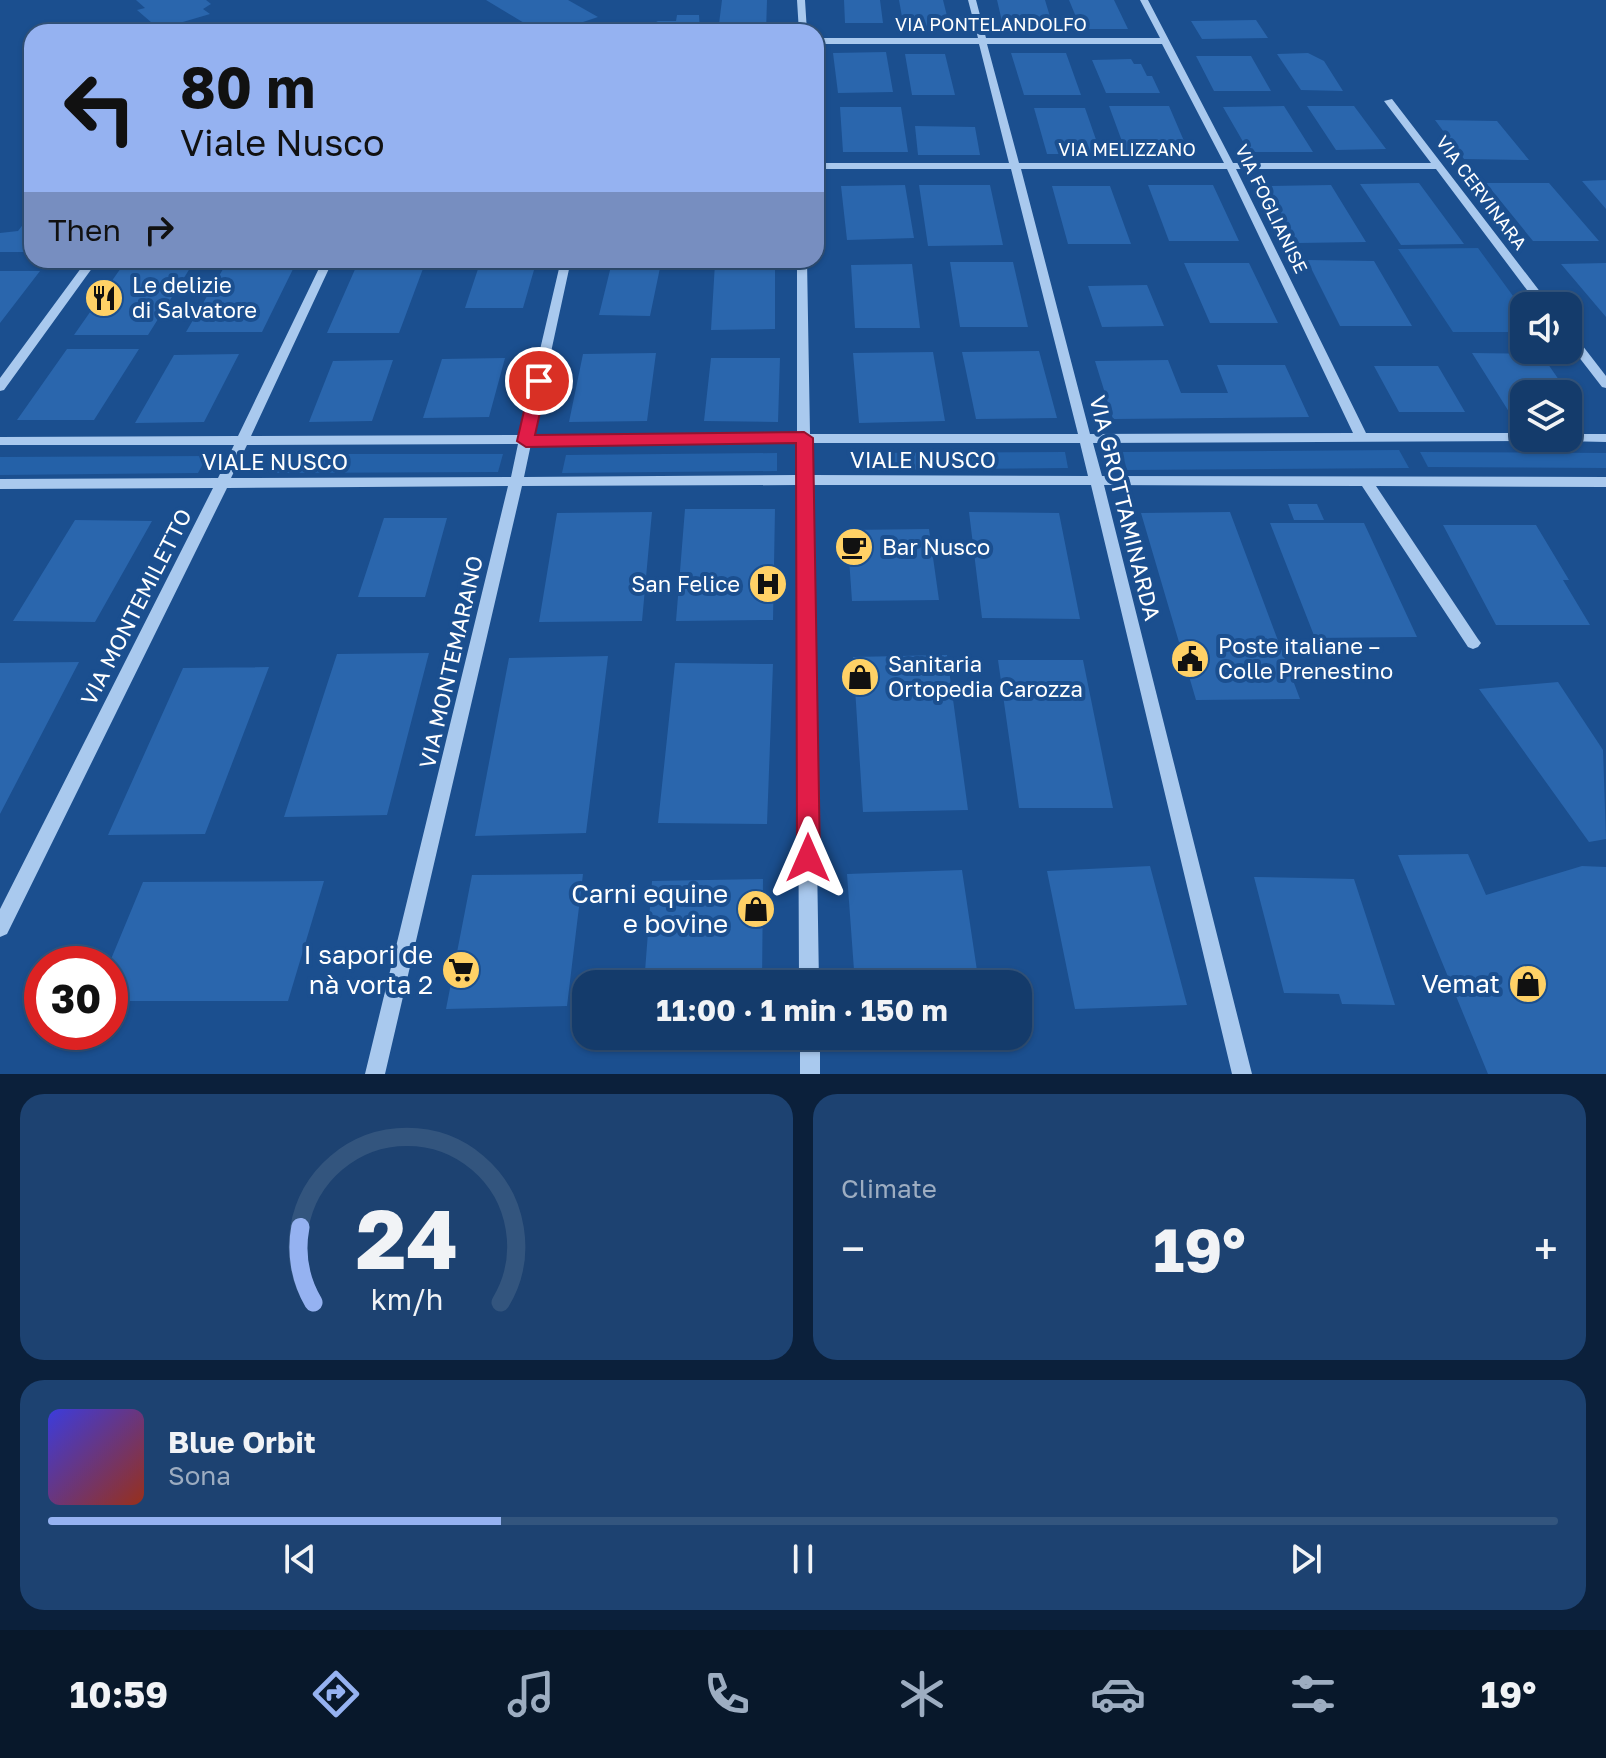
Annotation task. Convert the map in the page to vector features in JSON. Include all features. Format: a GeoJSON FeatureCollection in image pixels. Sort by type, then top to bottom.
{"type":"FeatureCollection","features":[{"type":"Feature","properties":{"kind":"street"},"geometry":{"type":"LineString","coordinates":[[801,0],[802,24]]}},
{"type":"Feature","properties":{"kind":"street","name":"VIA GROTTAMINARDA"},"geometry":{"type":"LineString","coordinates":[[972,0],[1096,480],[1242,1074]]}},
{"type":"Feature","properties":{"kind":"street","name":"VIA FOGLIANISE"},"geometry":{"type":"LineString","coordinates":[[1144,0],[1230,166],[1361,436]]}},
{"type":"Feature","properties":{"kind":"street","name":"VIA PONTELANDOLFO"},"geometry":{"type":"LineString","coordinates":[[824,41],[1165,41]]}},
{"type":"Feature","properties":{"kind":"street","name":"VIA CERVINARA"},"geometry":{"type":"LineString","coordinates":[[1389,101],[1534,292]]}},
{"type":"Feature","properties":{"kind":"street","name":"VIA MELIZZANO"},"geometry":{"type":"LineString","coordinates":[[824,166],[1437,166]]}},
{"type":"Feature","properties":{"kind":"street"},"geometry":{"type":"LineString","coordinates":[[0,387],[87,268]]}},
{"type":"Feature","properties":{"kind":"street","name":"VIA MONTEMILETTO"},"geometry":{"type":"LineString","coordinates":[[0,928],[223,482],[324,268]]}},
{"type":"Feature","properties":{"kind":"street","name":"VIA MONTEMARANO"},"geometry":{"type":"LineString","coordinates":[[375,1074],[564,268]]}},
{"type":"Feature","properties":{"kind":"street"},"geometry":{"type":"LineString","coordinates":[[802,268],[809,970]]}},
{"type":"Feature","properties":{"kind":"street"},"geometry":{"type":"LineString","coordinates":[[1582,353],[1606,384]]}},
{"type":"Feature","properties":{"kind":"street","name":"VIALE NUSCO"},"geometry":{"type":"LineString","coordinates":[[0,441],[1510,437]]}},
{"type":"Feature","properties":{"kind":"street"},"geometry":{"type":"LineString","coordinates":[[1582,438],[1606,438]]}},
{"type":"Feature","properties":{"kind":"street","name":"VIALE NUSCO"},"geometry":{"type":"LineString","coordinates":[[0,484],[1096,480],[1606,482]]}},
{"type":"Feature","properties":{"kind":"street"},"geometry":{"type":"LineString","coordinates":[[1366,481],[1473,643]]}},
{"type":"Feature","properties":{"kind":"street"},"geometry":{"type":"LineString","coordinates":[[810,1050],[810,1074]]}},
{"type":"Feature","properties":{"kind":"shaded area"},"geometry":{"type":"Polygon","coordinates":[[[1478,248],[1510,292],[1510,332],[1453,332],[1398,249],[1478,248]]]}},
{"type":"Feature","properties":{"kind":"shaded area"},"geometry":{"type":"Polygon","coordinates":[[[1399,450],[1409,468],[1127,470],[1122,452],[1399,450]]]}},
{"type":"Feature","properties":{"kind":"shaded area"},"geometry":{"type":"Polygon","coordinates":[[[1065,452],[1068,468],[853,470],[852,453],[1065,452]]]}},
{"type":"Feature","properties":{"kind":"shaded area"},"geometry":{"type":"Polygon","coordinates":[[[1420,452],[1606,453],[1606,468],[1428,467],[1420,452]]]}},
{"type":"Feature","properties":{"kind":"shaded area"},"geometry":{"type":"Polygon","coordinates":[[[777,453],[777,471],[562,473],[566,455],[777,453]]]}},
{"type":"Feature","properties":{"kind":"shaded area"},"geometry":{"type":"Polygon","coordinates":[[[285,454],[503,454],[498,472],[276,473],[285,454]]]}},
{"type":"Feature","properties":{"kind":"shaded area"},"geometry":{"type":"Polygon","coordinates":[[[207,456],[198,473],[0,475],[0,457],[207,456]]]}},
{"type":"Feature","properties":{"kind":"building"},"geometry":{"type":"Polygon","coordinates":[[[136,0],[206,0],[211,4],[203,9],[210,14],[176,24],[153,24],[137,10],[145,8],[136,0]]]}},
{"type":"Feature","properties":{"kind":"building"},"geometry":{"type":"Polygon","coordinates":[[[486,0],[568,0],[598,17],[577,24],[526,24],[486,0]]]}},
{"type":"Feature","properties":{"kind":"building"},"geometry":{"type":"Polygon","coordinates":[[[722,0],[767,0],[766,24],[719,24],[722,0]]]}},
{"type":"Feature","properties":{"kind":"building"},"geometry":{"type":"Polygon","coordinates":[[[844,0],[880,0],[883,23],[845,23],[844,0]]]}},
{"type":"Feature","properties":{"kind":"building"},"geometry":{"type":"Polygon","coordinates":[[[899,0],[943,0],[950,28],[904,28],[899,0]]]}},
{"type":"Feature","properties":{"kind":"building"},"geometry":{"type":"Polygon","coordinates":[[[997,0],[1045,0],[1054,30],[1004,30],[997,0]]]}},
{"type":"Feature","properties":{"kind":"building"},"geometry":{"type":"Polygon","coordinates":[[[1069,0],[1114,0],[1128,29],[1081,29],[1069,0]]]}},
{"type":"Feature","properties":{"kind":"building"},"geometry":{"type":"Polygon","coordinates":[[[677,15],[699,15],[700,24],[652,24],[658,21],[676,21],[677,15]]]}},
{"type":"Feature","properties":{"kind":"building"},"geometry":{"type":"Polygon","coordinates":[[[1256,20],[1268,38],[1202,39],[1191,21],[1256,20]]]}},
{"type":"Feature","properties":{"kind":"building"},"geometry":{"type":"Polygon","coordinates":[[[886,52],[893,92],[838,93],[833,53],[886,52]]]}},
{"type":"Feature","properties":{"kind":"building"},"geometry":{"type":"Polygon","coordinates":[[[1011,53],[1066,53],[1081,95],[1024,95],[1011,53]]]}},
{"type":"Feature","properties":{"kind":"building"},"geometry":{"type":"Polygon","coordinates":[[[1308,53],[1324,61],[1343,91],[1301,90],[1277,54],[1308,53]]]}},
{"type":"Feature","properties":{"kind":"building"},"geometry":{"type":"Polygon","coordinates":[[[905,54],[945,54],[955,95],[912,95],[905,54]]]}},
{"type":"Feature","properties":{"kind":"building"},"geometry":{"type":"Polygon","coordinates":[[[1196,56],[1251,56],[1271,91],[1214,91],[1196,56]]]}},
{"type":"Feature","properties":{"kind":"building"},"geometry":{"type":"Polygon","coordinates":[[[1131,59],[1134,64],[1141,64],[1147,76],[1152,76],[1160,93],[1106,93],[1092,60],[1131,59]]]}},
{"type":"Feature","properties":{"kind":"building"},"geometry":{"type":"Polygon","coordinates":[[[1109,106],[1169,106],[1190,155],[1127,155],[1109,106]]]}},
{"type":"Feature","properties":{"kind":"building"},"geometry":{"type":"Polygon","coordinates":[[[1284,106],[1313,152],[1249,152],[1223,107],[1284,106]]]}},
{"type":"Feature","properties":{"kind":"building"},"geometry":{"type":"Polygon","coordinates":[[[1307,106],[1354,106],[1386,149],[1336,150],[1307,106]]]}},
{"type":"Feature","properties":{"kind":"building"},"geometry":{"type":"Polygon","coordinates":[[[840,107],[901,107],[908,152],[843,152],[840,107]]]}},
{"type":"Feature","properties":{"kind":"building"},"geometry":{"type":"Polygon","coordinates":[[[1034,108],[1085,108],[1101,154],[1047,154],[1034,108]]]}},
{"type":"Feature","properties":{"kind":"building"},"geometry":{"type":"Polygon","coordinates":[[[1435,120],[1497,121],[1529,160],[1464,159],[1435,120]]]}},
{"type":"Feature","properties":{"kind":"building"},"geometry":{"type":"Polygon","coordinates":[[[915,126],[975,127],[980,155],[918,155],[915,126]]]}},
{"type":"Feature","properties":{"kind":"building"},"geometry":{"type":"Polygon","coordinates":[[[1606,180],[1606,209],[1582,181],[1606,180]]]}},
{"type":"Feature","properties":{"kind":"building"},"geometry":{"type":"Polygon","coordinates":[[[1419,183],[1464,244],[1401,245],[1360,184],[1419,183]]]}},
{"type":"Feature","properties":{"kind":"building"},"geometry":{"type":"Polygon","coordinates":[[[1486,183],[1549,183],[1599,241],[1533,241],[1486,183]]]}},
{"type":"Feature","properties":{"kind":"building"},"geometry":{"type":"Polygon","coordinates":[[[905,185],[914,238],[847,240],[841,186],[905,185]]]}},
{"type":"Feature","properties":{"kind":"building"},"geometry":{"type":"Polygon","coordinates":[[[919,185],[990,185],[1003,245],[928,246],[919,185]]]}},
{"type":"Feature","properties":{"kind":"building"},"geometry":{"type":"Polygon","coordinates":[[[1148,185],[1213,185],[1239,241],[1169,241],[1148,185]]]}},
{"type":"Feature","properties":{"kind":"building"},"geometry":{"type":"Polygon","coordinates":[[[1331,185],[1366,242],[1298,243],[1266,186],[1331,185]]]}},
{"type":"Feature","properties":{"kind":"building"},"geometry":{"type":"Polygon","coordinates":[[[1052,186],[1110,186],[1131,244],[1068,244],[1052,186]]]}},
{"type":"Feature","properties":{"kind":"building"},"geometry":{"type":"Polygon","coordinates":[[[24,223],[24,252],[0,252],[0,233],[18,231],[24,223]]]}},
{"type":"Feature","properties":{"kind":"building"},"geometry":{"type":"Polygon","coordinates":[[[1307,260],[1374,261],[1412,326],[1340,326],[1307,260]]]}},
{"type":"Feature","properties":{"kind":"building"},"geometry":{"type":"Polygon","coordinates":[[[950,262],[1013,262],[1028,327],[960,327],[950,262]]]}},
{"type":"Feature","properties":{"kind":"building"},"geometry":{"type":"Polygon","coordinates":[[[1184,263],[1249,263],[1278,323],[1210,323],[1184,263]]]}},
{"type":"Feature","properties":{"kind":"building"},"geometry":{"type":"Polygon","coordinates":[[[1606,263],[1606,317],[1561,264],[1606,263]]]}},
{"type":"Feature","properties":{"kind":"building"},"geometry":{"type":"Polygon","coordinates":[[[912,264],[920,328],[855,328],[851,265],[912,264]]]}},
{"type":"Feature","properties":{"kind":"building"},"geometry":{"type":"Polygon","coordinates":[[[121,268],[190,268],[148,335],[74,335],[121,268]]]}},
{"type":"Feature","properties":{"kind":"building"},"geometry":{"type":"Polygon","coordinates":[[[224,268],[294,268],[262,332],[186,332],[224,268]]]}},
{"type":"Feature","properties":{"kind":"building"},"geometry":{"type":"Polygon","coordinates":[[[356,268],[423,268],[399,333],[327,333],[356,268]]]}},
{"type":"Feature","properties":{"kind":"building"},"geometry":{"type":"Polygon","coordinates":[[[478,268],[535,268],[523,308],[465,308],[478,268]]]}},
{"type":"Feature","properties":{"kind":"building"},"geometry":{"type":"Polygon","coordinates":[[[611,268],[660,268],[650,316],[599,315],[611,268]]]}},
{"type":"Feature","properties":{"kind":"building"},"geometry":{"type":"Polygon","coordinates":[[[715,268],[775,268],[775,329],[711,330],[715,268]]]}},
{"type":"Feature","properties":{"kind":"building"},"geometry":{"type":"Polygon","coordinates":[[[0,271],[40,271],[0,323],[0,271]]]}},
{"type":"Feature","properties":{"kind":"building"},"geometry":{"type":"Polygon","coordinates":[[[1147,285],[1164,326],[1102,327],[1088,286],[1147,285]]]}},
{"type":"Feature","properties":{"kind":"building"},"geometry":{"type":"Polygon","coordinates":[[[67,349],[139,349],[94,420],[17,420],[67,349]]]}},
{"type":"Feature","properties":{"kind":"building"},"geometry":{"type":"Polygon","coordinates":[[[1039,351],[1057,418],[976,419],[962,352],[1039,351]]]}},
{"type":"Feature","properties":{"kind":"building"},"geometry":{"type":"Polygon","coordinates":[[[933,352],[945,421],[859,423],[853,353],[933,352]]]}},
{"type":"Feature","properties":{"kind":"building"},"geometry":{"type":"Polygon","coordinates":[[[656,353],[647,421],[569,422],[583,354],[656,353]]]}},
{"type":"Feature","properties":{"kind":"building"},"geometry":{"type":"Polygon","coordinates":[[[1472,353],[1510,354],[1510,364],[1548,364],[1559,380],[1510,380],[1510,413],[1472,353]]]}},
{"type":"Feature","properties":{"kind":"building"},"geometry":{"type":"Polygon","coordinates":[[[239,354],[204,422],[135,423],[174,355],[239,354]]]}},
{"type":"Feature","properties":{"kind":"building"},"geometry":{"type":"Polygon","coordinates":[[[505,358],[489,417],[423,418],[442,359],[505,358]]]}},
{"type":"Feature","properties":{"kind":"building"},"geometry":{"type":"Polygon","coordinates":[[[711,358],[780,358],[778,422],[704,421],[711,358]]]}},
{"type":"Feature","properties":{"kind":"building"},"geometry":{"type":"Polygon","coordinates":[[[393,360],[372,421],[309,422],[333,361],[393,360]]]}},
{"type":"Feature","properties":{"kind":"building"},"geometry":{"type":"Polygon","coordinates":[[[1168,360],[1181,393],[1228,393],[1217,365],[1285,365],[1309,417],[1113,419],[1095,361],[1168,360]]]}},
{"type":"Feature","properties":{"kind":"building"},"geometry":{"type":"Polygon","coordinates":[[[1374,366],[1438,366],[1465,412],[1399,412],[1374,366]]]}},
{"type":"Feature","properties":{"kind":"building"},"geometry":{"type":"Polygon","coordinates":[[[1288,504],[1317,504],[1324,520],[1294,520],[1288,504]]]}},
{"type":"Feature","properties":{"kind":"building"},"geometry":{"type":"Polygon","coordinates":[[[685,509],[775,509],[773,620],[676,621],[685,509]]]}},
{"type":"Feature","properties":{"kind":"building"},"geometry":{"type":"Polygon","coordinates":[[[652,512],[642,621],[539,622],[557,513],[652,512]]]}},
{"type":"Feature","properties":{"kind":"building"},"geometry":{"type":"Polygon","coordinates":[[[969,512],[1059,513],[1080,619],[982,618],[969,512]]]}},
{"type":"Feature","properties":{"kind":"building"},"geometry":{"type":"Polygon","coordinates":[[[1230,512],[1300,699],[1196,700],[1141,513],[1230,512]]]}},
{"type":"Feature","properties":{"kind":"building"},"geometry":{"type":"Polygon","coordinates":[[[384,518],[447,518],[425,597],[358,597],[384,518]]]}},
{"type":"Feature","properties":{"kind":"building"},"geometry":{"type":"Polygon","coordinates":[[[75,520],[152,521],[95,622],[13,621],[75,520]]]}},
{"type":"Feature","properties":{"kind":"building"},"geometry":{"type":"Polygon","coordinates":[[[1270,523],[1364,523],[1417,637],[1315,638],[1270,523]]]}},
{"type":"Feature","properties":{"kind":"building"},"geometry":{"type":"Polygon","coordinates":[[[1443,525],[1536,525],[1569,580],[1563,580],[1590,625],[1496,625],[1443,525]]]}},
{"type":"Feature","properties":{"kind":"building"},"geometry":{"type":"Polygon","coordinates":[[[929,529],[939,600],[852,601],[847,530],[929,529]]]}},
{"type":"Feature","properties":{"kind":"building"},"geometry":{"type":"Polygon","coordinates":[[[429,653],[387,815],[284,817],[337,654],[429,653]]]}},
{"type":"Feature","properties":{"kind":"building"},"geometry":{"type":"Polygon","coordinates":[[[947,655],[968,810],[863,812],[853,657],[947,655]]]}},
{"type":"Feature","properties":{"kind":"building"},"geometry":{"type":"Polygon","coordinates":[[[608,656],[586,833],[475,836],[509,658],[608,656]]]}},
{"type":"Feature","properties":{"kind":"building"},"geometry":{"type":"Polygon","coordinates":[[[998,660],[1083,660],[1113,808],[1019,808],[998,660]]]}},
{"type":"Feature","properties":{"kind":"building"},"geometry":{"type":"Polygon","coordinates":[[[79,662],[0,814],[0,663],[79,662]]]}},
{"type":"Feature","properties":{"kind":"building"},"geometry":{"type":"Polygon","coordinates":[[[675,663],[773,664],[767,824],[658,823],[675,663]]]}},
{"type":"Feature","properties":{"kind":"building"},"geometry":{"type":"Polygon","coordinates":[[[269,667],[205,834],[108,835],[183,668],[269,667]]]}},
{"type":"Feature","properties":{"kind":"building"},"geometry":{"type":"Polygon","coordinates":[[[1558,682],[1603,750],[1606,839],[1589,842],[1479,689],[1558,682]]]}},
{"type":"Feature","properties":{"kind":"building","name":"Vemat"},"geometry":{"type":"Polygon","coordinates":[[[1468,854],[1486,895],[1582,866],[1606,867],[1606,1074],[1488,1074],[1398,855],[1468,854]]]}},
{"type":"Feature","properties":{"kind":"building"},"geometry":{"type":"Polygon","coordinates":[[[1150,866],[1187,1005],[1075,1009],[1047,871],[1150,866]]]}},
{"type":"Feature","properties":{"kind":"building"},"geometry":{"type":"Polygon","coordinates":[[[962,870],[977,970],[854,970],[847,874],[962,870]]]}},
{"type":"Feature","properties":{"kind":"building"},"geometry":{"type":"Polygon","coordinates":[[[583,874],[567,1006],[446,1009],[472,875],[583,874]]]}},
{"type":"Feature","properties":{"kind":"building"},"geometry":{"type":"Polygon","coordinates":[[[1254,877],[1354,879],[1395,1005],[1342,1004],[1339,994],[1284,993],[1254,877]]]}},
{"type":"Feature","properties":{"kind":"building"},"geometry":{"type":"Polygon","coordinates":[[[763,879],[762,970],[645,970],[652,881],[763,879]]]}},
{"type":"Feature","properties":{"kind":"building"},"geometry":{"type":"Polygon","coordinates":[[[324,881],[288,1001],[128,1001],[128,946],[116,946],[143,882],[324,881]]]}},
{"type":"Feature","properties":{"kind":"place","name":"Le delizie di Salvatore"},"geometry":{"type":"Point","coordinates":[104,298]}},
{"type":"Feature","properties":{"kind":"place","name":"Bar Nusco"},"geometry":{"type":"Point","coordinates":[854,547]}},
{"type":"Feature","properties":{"kind":"place","name":"San Felice"},"geometry":{"type":"Point","coordinates":[768,584]}},
{"type":"Feature","properties":{"kind":"place","name":"Poste italiane – Colle Prenestino"},"geometry":{"type":"Point","coordinates":[1190,659]}},
{"type":"Feature","properties":{"kind":"place","name":"Sanitaria Ortopedia Carozza"},"geometry":{"type":"Point","coordinates":[860,677]}},
{"type":"Feature","properties":{"kind":"place","name":"Carni equine e bovine"},"geometry":{"type":"Point","coordinates":[756,909]}},
{"type":"Feature","properties":{"kind":"place","name":"I sapori de nà vorta 2"},"geometry":{"type":"Point","coordinates":[461,970]}},
{"type":"Feature","properties":{"kind":"place","name":"Vemat"},"geometry":{"type":"Point","coordinates":[1528,984]}},
{"type":"Feature","properties":{"kind":"route"},"geometry":{"type":"LineString","coordinates":[[539,381],[526,441],[804,438],[808,858]]}}]}
